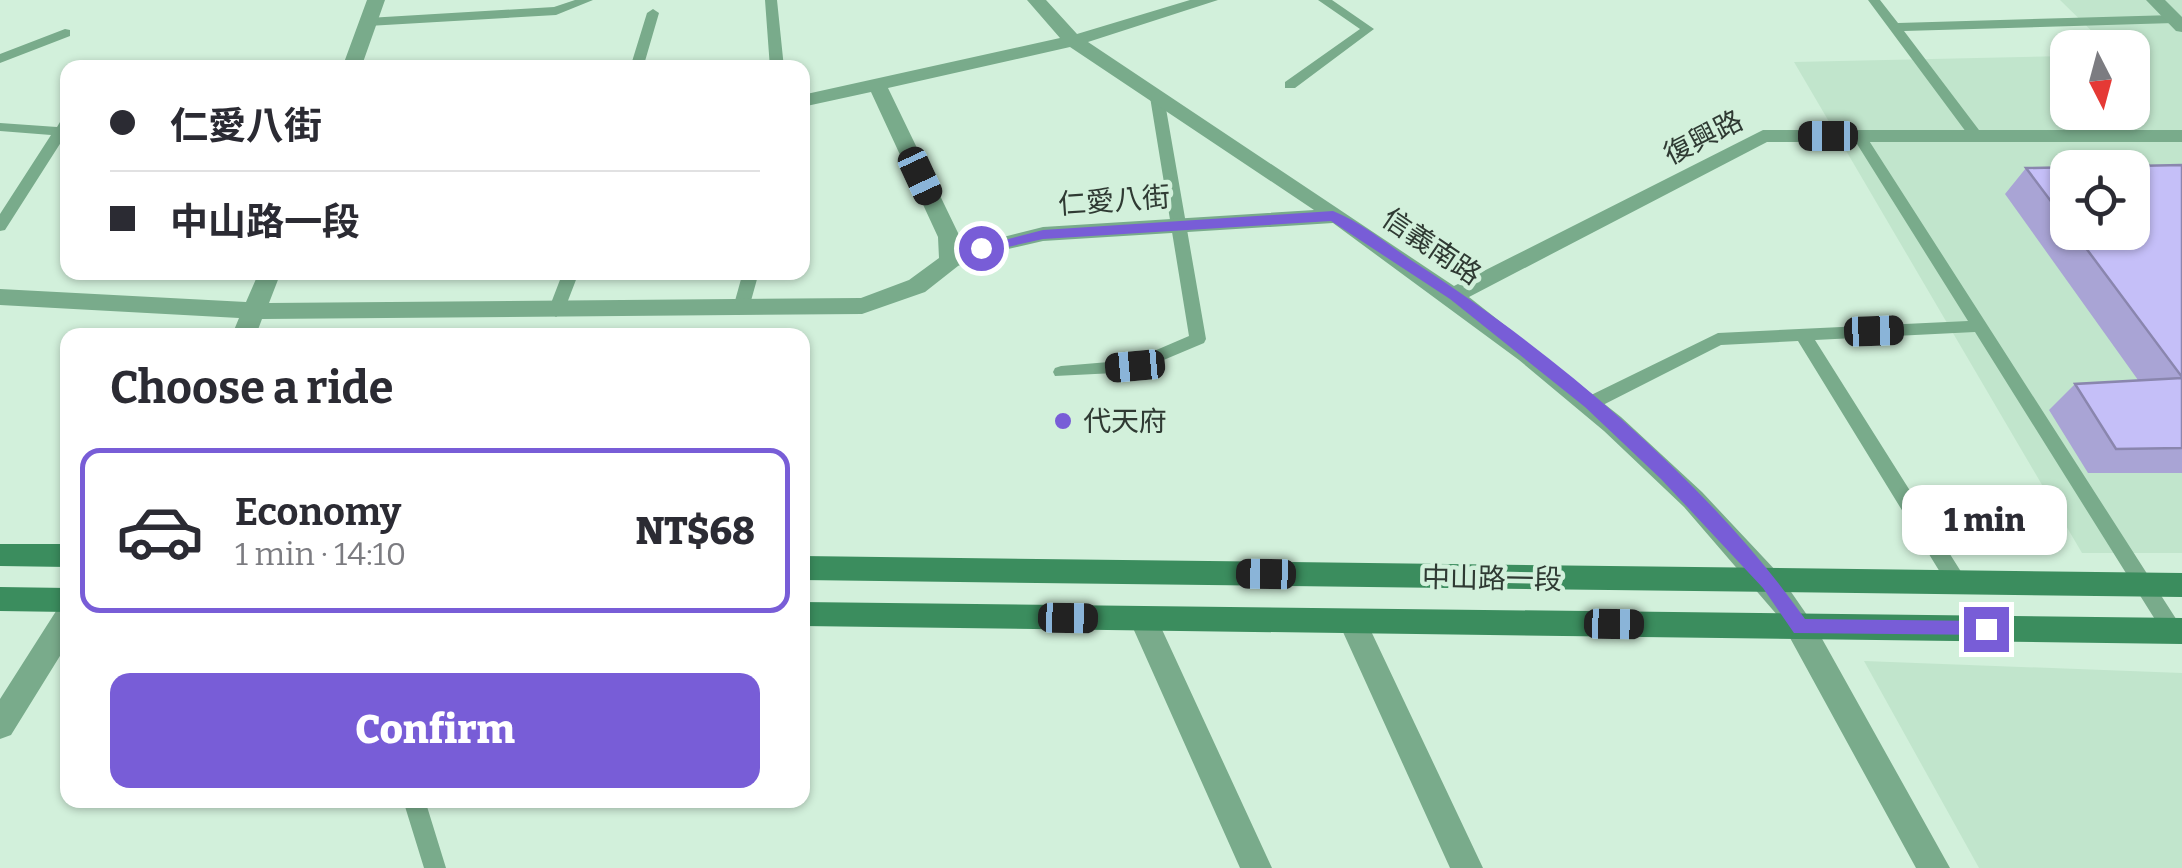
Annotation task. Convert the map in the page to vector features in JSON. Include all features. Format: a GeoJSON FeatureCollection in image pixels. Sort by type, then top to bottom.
{"type":"FeatureCollection","features":[{"type":"Feature","properties":{"kind":"main road"},"geometry":{"type":"LineString","coordinates":[[0,555],[60,556]]}},
{"type":"Feature","properties":{"kind":"main road","name":"中山路一段"},"geometry":{"type":"LineString","coordinates":[[810,568],[2182,584]]}},
{"type":"Feature","properties":{"kind":"main road"},"geometry":{"type":"LineString","coordinates":[[0,600],[60,600]]}},
{"type":"Feature","properties":{"kind":"main road","name":"中山路一段"},"geometry":{"type":"LineString","coordinates":[[810,614],[2177,631]]}},
{"type":"Feature","properties":{"kind":"street"},"geometry":{"type":"LineString","coordinates":[[354,60],[376,0]]}},
{"type":"Feature","properties":{"kind":"street","name":"信義南路"},"geometry":{"type":"LineString","coordinates":[[1036,0],[1073,41],[1455,296],[1590,403],[1667,474],[1769,582],[1800,627],[1934,868]]}},
{"type":"Feature","properties":{"kind":"street"},"geometry":{"type":"LineString","coordinates":[[810,99],[1073,41],[1209,0]]}},
{"type":"Feature","properties":{"kind":"street"},"geometry":{"type":"LineString","coordinates":[[2155,0],[2178,23]]}},
{"type":"Feature","properties":{"kind":"street"},"geometry":{"type":"LineString","coordinates":[[877,84],[949,237],[950,261]]}},
{"type":"Feature","properties":{"kind":"street","name":"復興路"},"geometry":{"type":"LineString","coordinates":[[1455,296],[1764,136],[2182,136]]}},
{"type":"Feature","properties":{"kind":"street","name":"仁愛八街"},"geometry":{"type":"LineString","coordinates":[[0,297],[254,311],[862,306],[917,286],[950,261],[981,248],[1043,234],[1333,216]]}},
{"type":"Feature","properties":{"kind":"street"},"geometry":{"type":"LineString","coordinates":[[247,328],[267,280]]}},
{"type":"Feature","properties":{"kind":"street"},"geometry":{"type":"LineString","coordinates":[[1143,618],[1256,868]]}},
{"type":"Feature","properties":{"kind":"street"},"geometry":{"type":"LineString","coordinates":[[1352,621],[1467,868]]}},
{"type":"Feature","properties":{"kind":"street"},"geometry":{"type":"LineString","coordinates":[[0,725],[60,630]]}},
{"type":"Feature","properties":{"kind":"lane"},"geometry":{"type":"LineString","coordinates":[[368,22],[556,11],[588,0]]}},
{"type":"Feature","properties":{"kind":"lane"},"geometry":{"type":"LineString","coordinates":[[771,0],[777,60]]}},
{"type":"Feature","properties":{"kind":"lane"},"geometry":{"type":"LineString","coordinates":[[1290,85],[1368,29],[1324,0]]}},
{"type":"Feature","properties":{"kind":"lane"},"geometry":{"type":"LineString","coordinates":[[1874,0],[1977,136]]}},
{"type":"Feature","properties":{"kind":"lane"},"geometry":{"type":"LineString","coordinates":[[638,60],[653,13]]}},
{"type":"Feature","properties":{"kind":"lane"},"geometry":{"type":"LineString","coordinates":[[1896,26],[2178,23]]}},
{"type":"Feature","properties":{"kind":"lane"},"geometry":{"type":"LineString","coordinates":[[0,59],[64,33]]}},
{"type":"Feature","properties":{"kind":"lane"},"geometry":{"type":"LineString","coordinates":[[1061,372],[1135,366],[1198,339],[1157,97]]}},
{"type":"Feature","properties":{"kind":"lane"},"geometry":{"type":"LineString","coordinates":[[0,127],[60,128]]}},
{"type":"Feature","properties":{"kind":"lane"},"geometry":{"type":"LineString","coordinates":[[0,226],[60,136]]}},
{"type":"Feature","properties":{"kind":"lane"},"geometry":{"type":"LineString","coordinates":[[1859,136],[2177,631]]}},
{"type":"Feature","properties":{"kind":"lane"},"geometry":{"type":"LineString","coordinates":[[556,311],[568,280]]}},
{"type":"Feature","properties":{"kind":"lane"},"geometry":{"type":"LineString","coordinates":[[741,308],[749,280]]}},
{"type":"Feature","properties":{"kind":"lane"},"geometry":{"type":"LineString","coordinates":[[1590,403],[1718,339],[1981,326]]}},
{"type":"Feature","properties":{"kind":"lane"},"geometry":{"type":"LineString","coordinates":[[1802,335],[1958,584]]}},
{"type":"Feature","properties":{"kind":"lane"},"geometry":{"type":"LineString","coordinates":[[416,808],[434,868]]}},
{"type":"Feature","properties":{"kind":"shaded area"},"geometry":{"type":"Polygon","coordinates":[[[2060,0],[2182,0],[2182,553],[2082,553],[1794,62],[2050,56],[2050,130],[2150,130],[2150,30],[2091,30],[2060,0]]]}},
{"type":"Feature","properties":{"kind":"shaded area"},"geometry":{"type":"Polygon","coordinates":[[[1864,661],[2182,673],[2182,868],[1979,868],[1864,661]]]}},
{"type":"Feature","properties":{"kind":"building"},"geometry":{"type":"Polygon","coordinates":[[[2182,165],[2182,377],[2087,250],[2150,250],[2150,166],[2182,165]]]}},
{"type":"Feature","properties":{"kind":"building"},"geometry":{"type":"Polygon","coordinates":[[[2026,168],[2050,168],[2050,200],[2026,168]]]}},
{"type":"Feature","properties":{"kind":"building"},"geometry":{"type":"Polygon","coordinates":[[[2182,378],[2182,448],[2116,449],[2075,384],[2182,378]]]}},
{"type":"Feature","properties":{"kind":"place","name":"代天府"},"geometry":{"type":"Point","coordinates":[1063,421]}},
{"type":"Feature","properties":{"kind":"route"},"geometry":{"type":"LineString","coordinates":[[981,248],[1043,234],[1333,216],[1455,296],[1590,403],[1667,474],[1769,582],[1800,627],[1986,629]]}}]}
